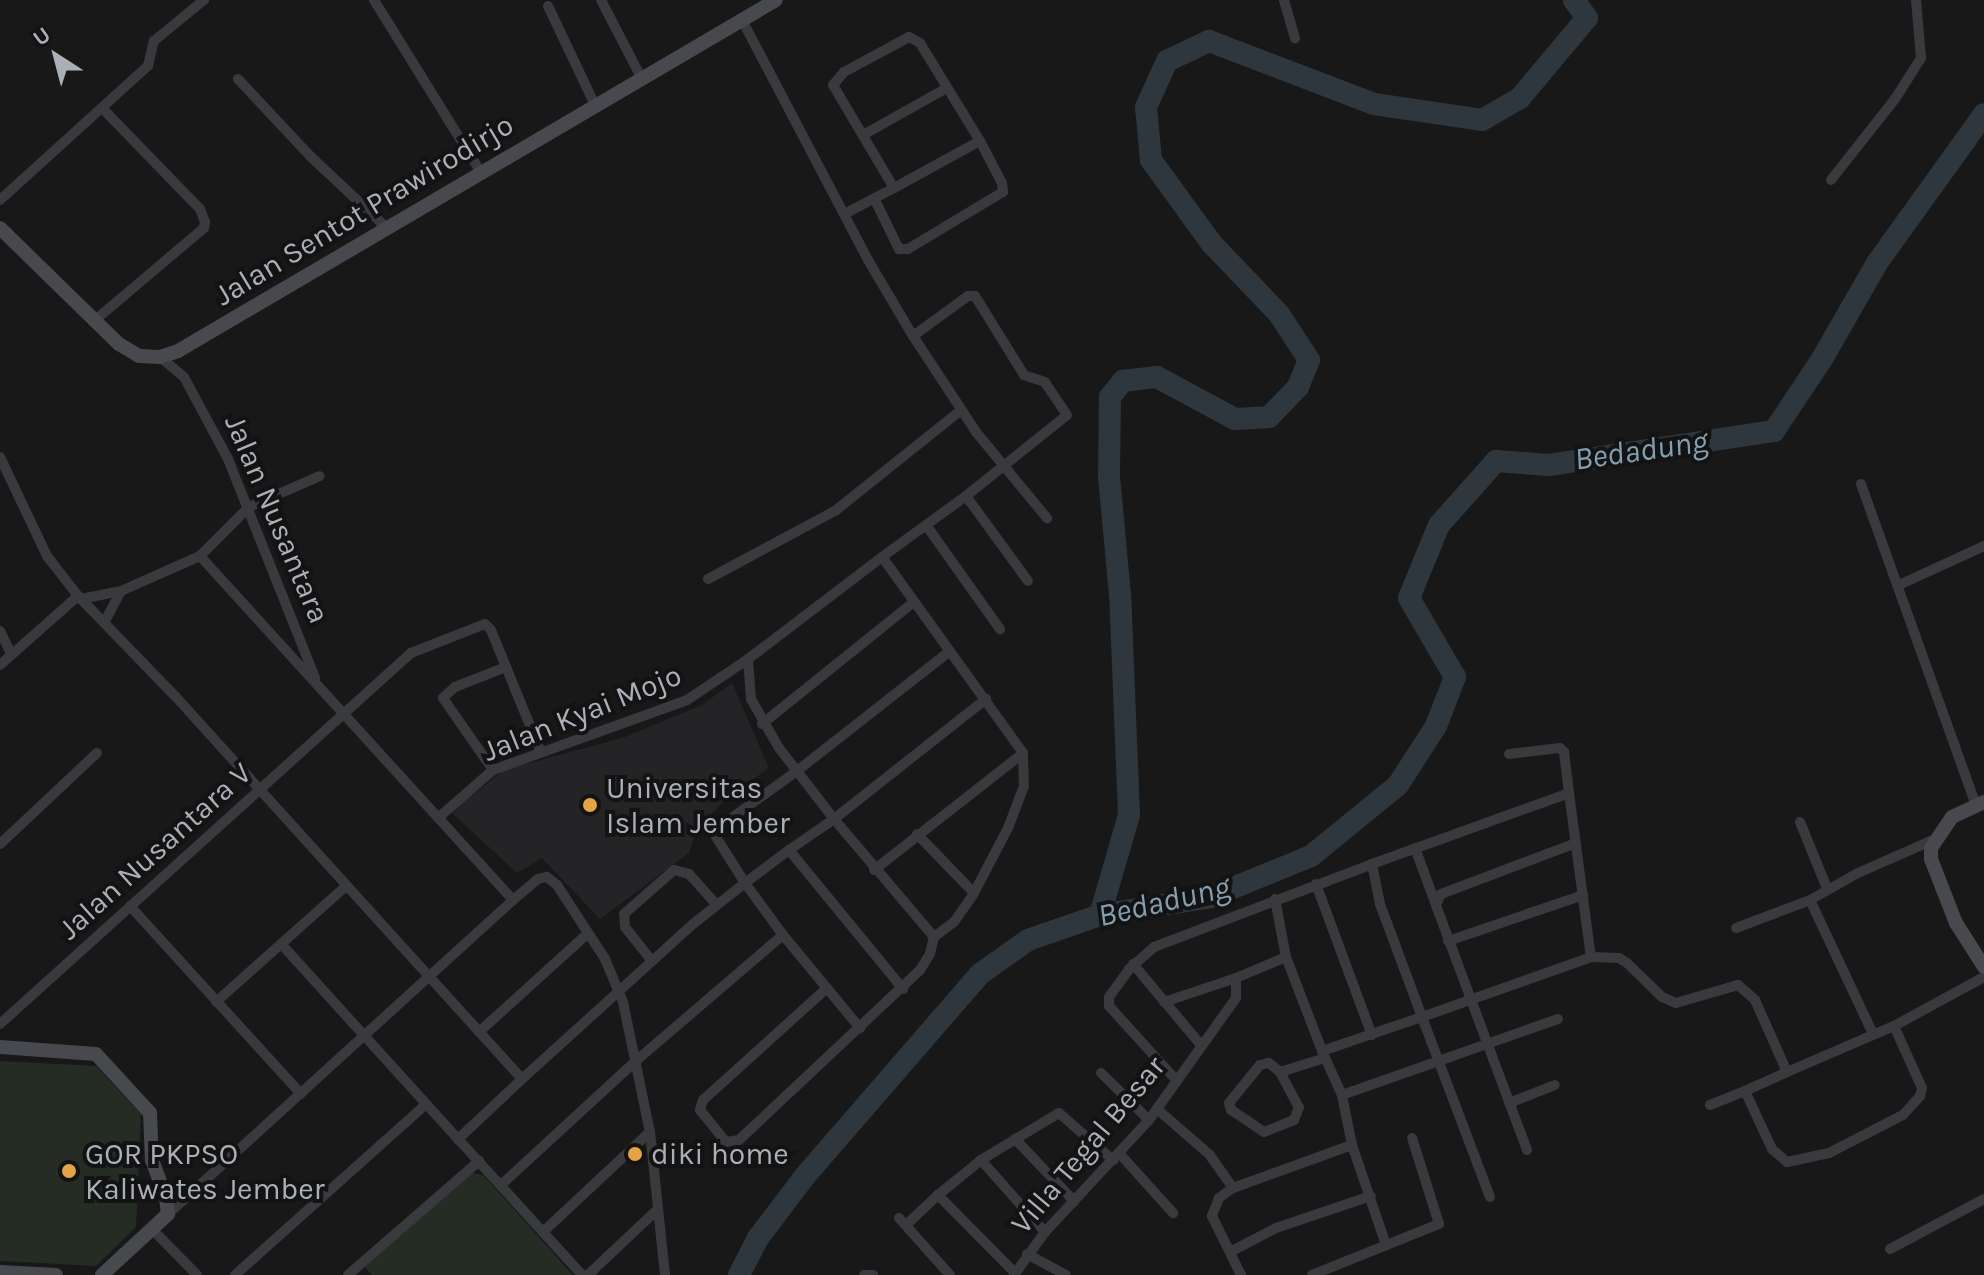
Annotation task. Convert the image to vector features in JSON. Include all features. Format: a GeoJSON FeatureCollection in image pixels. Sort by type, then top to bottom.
{"type":"FeatureCollection","features":[{"type":"Feature","properties":{"kind":"street"},"geometry":{"type":"LineString","coordinates":[[0,200],[148,66],[152,57],[151,47],[157,37],[204,0]]}},
{"type":"Feature","properties":{"kind":"street"},"geometry":{"type":"LineString","coordinates":[[374,0],[480,171]]}},
{"type":"Feature","properties":{"kind":"street"},"geometry":{"type":"LineString","coordinates":[[601,0],[642,79]]}},
{"type":"Feature","properties":{"kind":"street","name":"Jalan Sentot Prawirodirjo"},"geometry":{"type":"LineString","coordinates":[[160,357],[178,351],[776,0]]}},
{"type":"Feature","properties":{"kind":"street"},"geometry":{"type":"LineString","coordinates":[[1284,0],[1295,38]]}},
{"type":"Feature","properties":{"kind":"street"},"geometry":{"type":"LineString","coordinates":[[1831,180],[1895,99],[1921,58],[1916,0]]}},
{"type":"Feature","properties":{"kind":"street"},"geometry":{"type":"LineString","coordinates":[[548,6],[595,105]]}},
{"type":"Feature","properties":{"kind":"street"},"geometry":{"type":"LineString","coordinates":[[742,20],[913,336],[961,410],[1047,518]]}},
{"type":"Feature","properties":{"kind":"street"},"geometry":{"type":"LineString","coordinates":[[874,198],[899,249],[908,249],[1003,192],[1002,183],[980,141],[945,89],[920,43],[905,37],[839,75],[834,90],[894,188]]}},
{"type":"Feature","properties":{"kind":"street"},"geometry":{"type":"LineString","coordinates":[[238,79],[310,156],[387,228]]}},
{"type":"Feature","properties":{"kind":"street"},"geometry":{"type":"LineString","coordinates":[[863,135],[945,89]]}},
{"type":"Feature","properties":{"kind":"street"},"geometry":{"type":"LineString","coordinates":[[94,321],[204,228],[205,222],[200,209],[103,109]]}},
{"type":"Feature","properties":{"kind":"street"},"geometry":{"type":"LineString","coordinates":[[846,213],[980,141]]}},
{"type":"Feature","properties":{"kind":"street"},"geometry":{"type":"LineString","coordinates":[[0,228],[128,351],[139,356],[160,357],[184,377]]}},
{"type":"Feature","properties":{"kind":"street","name":"Jalan Kyai Mojo"},"geometry":{"type":"LineString","coordinates":[[438,818],[493,770],[540,750],[626,725],[687,700],[748,659],[1067,419],[1066,412],[1045,382],[1024,375],[972,294],[913,336]]}},
{"type":"Feature","properties":{"kind":"street"},"geometry":{"type":"LineString","coordinates":[[178,351],[184,377]]}},
{"type":"Feature","properties":{"kind":"street","name":"Jalan Nusantara"},"geometry":{"type":"LineString","coordinates":[[184,377],[249,507],[317,684]]}},
{"type":"Feature","properties":{"kind":"street"},"geometry":{"type":"LineString","coordinates":[[708,579],[835,511],[961,410]]}},
{"type":"Feature","properties":{"kind":"street"},"geometry":{"type":"LineString","coordinates":[[0,457],[47,556],[79,597],[105,621],[522,1079]]}},
{"type":"Feature","properties":{"kind":"street"},"geometry":{"type":"LineString","coordinates":[[0,665],[79,597],[121,591],[200,556],[249,507],[320,476]]}},
{"type":"Feature","properties":{"kind":"street"},"geometry":{"type":"LineString","coordinates":[[1861,484],[1980,804],[1952,817],[1935,839],[1931,859],[1956,923],[1984,967]]}},
{"type":"Feature","properties":{"kind":"street"},"geometry":{"type":"LineString","coordinates":[[966,496],[1028,581]]}},
{"type":"Feature","properties":{"kind":"street"},"geometry":{"type":"LineString","coordinates":[[926,525],[1000,629]]}},
{"type":"Feature","properties":{"kind":"street"},"geometry":{"type":"LineString","coordinates":[[1899,585],[1984,546]]}},
{"type":"Feature","properties":{"kind":"street"},"geometry":{"type":"LineString","coordinates":[[200,556],[513,900]]}},
{"type":"Feature","properties":{"kind":"street"},"geometry":{"type":"LineString","coordinates":[[827,988],[703,1100],[700,1110],[726,1142],[739,1140],[903,989],[930,954],[934,937],[954,922],[974,893],[1019,802],[1025,772],[1023,753],[882,557]]}},
{"type":"Feature","properties":{"kind":"street"},"geometry":{"type":"LineString","coordinates":[[105,621],[121,591]]}},
{"type":"Feature","properties":{"kind":"street"},"geometry":{"type":"LineString","coordinates":[[762,724],[914,602]]}},
{"type":"Feature","properties":{"kind":"street","name":"Jalan Nusantara V"},"geometry":{"type":"LineString","coordinates":[[0,1024],[404,656],[481,624],[491,630],[506,667]]}},
{"type":"Feature","properties":{"kind":"street"},"geometry":{"type":"LineString","coordinates":[[0,631],[11,654]]}},
{"type":"Feature","properties":{"kind":"street"},"geometry":{"type":"LineString","coordinates":[[860,1028],[783,935],[745,883],[715,834],[950,651]]}},
{"type":"Feature","properties":{"kind":"street"},"geometry":{"type":"LineString","coordinates":[[748,659],[751,699],[762,724],[874,870],[934,937]]}},
{"type":"Feature","properties":{"kind":"street"},"geometry":{"type":"LineString","coordinates":[[493,770],[443,698],[455,687],[506,667],[540,750]]}},
{"type":"Feature","properties":{"kind":"street"},"geometry":{"type":"LineString","coordinates":[[458,1139],[716,904],[834,819],[986,699]]}},
{"type":"Feature","properties":{"kind":"street"},"geometry":{"type":"LineString","coordinates":[[1509,754],[1560,748],[1564,752],[1591,957]]}},
{"type":"Feature","properties":{"kind":"street"},"geometry":{"type":"LineString","coordinates":[[0,844],[97,753]]}},
{"type":"Feature","properties":{"kind":"street"},"geometry":{"type":"LineString","coordinates":[[874,870],[1023,753]]}},
{"type":"Feature","properties":{"kind":"street"},"geometry":{"type":"LineString","coordinates":[[1177,1081],[1109,1006],[1109,997],[1133,964],[1154,947],[1275,899],[1569,793]]}},
{"type":"Feature","properties":{"kind":"street"},"geometry":{"type":"LineString","coordinates":[[1800,822],[1827,888]]}},
{"type":"Feature","properties":{"kind":"street"},"geometry":{"type":"LineString","coordinates":[[917,834],[974,893]]}},
{"type":"Feature","properties":{"kind":"street"},"geometry":{"type":"LineString","coordinates":[[1736,928],[1810,900],[1827,888],[1935,839]]}},
{"type":"Feature","properties":{"kind":"street"},"geometry":{"type":"LineString","coordinates":[[1436,905],[1441,894],[1576,843]]}},
{"type":"Feature","properties":{"kind":"street"},"geometry":{"type":"LineString","coordinates":[[1415,848],[1527,1150]]}},
{"type":"Feature","properties":{"kind":"street"},"geometry":{"type":"LineString","coordinates":[[789,850],[903,989]]}},
{"type":"Feature","properties":{"kind":"street"},"geometry":{"type":"LineString","coordinates":[[1372,864],[1380,904],[1490,1197]]}},
{"type":"Feature","properties":{"kind":"street"},"geometry":{"type":"LineString","coordinates":[[652,961],[625,927],[624,914],[674,870],[689,874],[716,904]]}},
{"type":"Feature","properties":{"kind":"street"},"geometry":{"type":"LineString","coordinates":[[102,1275],[513,900],[538,879],[547,877],[557,885],[620,993],[637,1060],[650,1132],[665,1275]]}},
{"type":"Feature","properties":{"kind":"street"},"geometry":{"type":"LineString","coordinates":[[1316,884],[1372,1035]]}},
{"type":"Feature","properties":{"kind":"street"},"geometry":{"type":"LineString","coordinates":[[216,1002],[346,886]]}},
{"type":"Feature","properties":{"kind":"street"},"geometry":{"type":"LineString","coordinates":[[1448,941],[1583,895]]}},
{"type":"Feature","properties":{"kind":"street"},"geometry":{"type":"LineString","coordinates":[[1275,899],[1286,957],[1342,1095],[1352,1145],[1386,1245]]}},
{"type":"Feature","properties":{"kind":"street"},"geometry":{"type":"LineString","coordinates":[[1810,900],[1873,1034]]}},
{"type":"Feature","properties":{"kind":"street"},"geometry":{"type":"LineString","coordinates":[[130,906],[301,1094]]}},
{"type":"Feature","properties":{"kind":"street"},"geometry":{"type":"LineString","coordinates":[[479,1032],[587,934]]}},
{"type":"Feature","properties":{"kind":"street"},"geometry":{"type":"LineString","coordinates":[[501,1185],[637,1060],[783,935]]}},
{"type":"Feature","properties":{"kind":"street"},"geometry":{"type":"LineString","coordinates":[[281,944],[585,1275],[658,1209]]}},
{"type":"Feature","properties":{"kind":"street"},"geometry":{"type":"LineString","coordinates":[[1164,1002],[1286,957]]}},
{"type":"Feature","properties":{"kind":"street"},"geometry":{"type":"LineString","coordinates":[[1280,1072],[1372,1035],[1591,957],[1619,958],[1662,997],[1676,1003],[1738,985],[1755,1000],[1787,1072]]}},
{"type":"Feature","properties":{"kind":"street"},"geometry":{"type":"LineString","coordinates":[[1133,964],[1201,1045]]}},
{"type":"Feature","properties":{"kind":"street"},"geometry":{"type":"LineString","coordinates":[[1710,1105],[1894,1026],[1984,977]]}},
{"type":"Feature","properties":{"kind":"street","name":"Villa Tegal Besar"},"geometry":{"type":"LineString","coordinates":[[1014,1274],[1045,1232],[1149,1120],[1236,998],[1236,978]]}},
{"type":"Feature","properties":{"kind":"street"},"geometry":{"type":"LineString","coordinates":[[1342,1095],[1558,1019]]}},
{"type":"Feature","properties":{"kind":"street"},"geometry":{"type":"LineString","coordinates":[[1745,1091],[1772,1149],[1780,1158],[1799,1161],[1829,1153],[1903,1115],[1920,1096],[1922,1088],[1894,1026]]}},
{"type":"Feature","properties":{"kind":"street"},"geometry":{"type":"LineString","coordinates":[[0,1047],[96,1054],[102,1058],[150,1113],[152,1160],[166,1198],[168,1214]]}},
{"type":"Feature","properties":{"kind":"street"},"geometry":{"type":"LineString","coordinates":[[1269,1063],[1280,1072],[1299,1107],[1298,1114],[1294,1120],[1261,1132],[1231,1110],[1230,1100],[1260,1065],[1269,1063]]}},
{"type":"Feature","properties":{"kind":"street"},"geometry":{"type":"LineString","coordinates":[[1101,1073],[1149,1120]]}},
{"type":"Feature","properties":{"kind":"street"},"geometry":{"type":"LineString","coordinates":[[1509,1103],[1555,1085]]}},
{"type":"Feature","properties":{"kind":"street"},"geometry":{"type":"LineString","coordinates":[[241,1273],[426,1104]]}},
{"type":"Feature","properties":{"kind":"street"},"geometry":{"type":"LineString","coordinates":[[1157,1109],[1209,1154],[1233,1188]]}},
{"type":"Feature","properties":{"kind":"street"},"geometry":{"type":"LineString","coordinates":[[950,1275],[902,1222],[981,1160],[1059,1113],[1116,1157],[1173,1213]]}},
{"type":"Feature","properties":{"kind":"street"},"geometry":{"type":"LineString","coordinates":[[543,1232],[650,1132]]}},
{"type":"Feature","properties":{"kind":"street"},"geometry":{"type":"LineString","coordinates":[[1312,1275],[1436,1226],[1441,1221],[1412,1138]]}},
{"type":"Feature","properties":{"kind":"street"},"geometry":{"type":"LineString","coordinates":[[1015,1139],[1074,1201]]}},
{"type":"Feature","properties":{"kind":"street"},"geometry":{"type":"LineString","coordinates":[[1241,1275],[1212,1216],[1219,1198],[1233,1188],[1352,1145]]}},
{"type":"Feature","properties":{"kind":"street"},"geometry":{"type":"LineString","coordinates":[[981,1160],[1045,1232]]}},
{"type":"Feature","properties":{"kind":"street"},"geometry":{"type":"LineString","coordinates":[[348,1275],[479,1161]]}},
{"type":"Feature","properties":{"kind":"street"},"geometry":{"type":"LineString","coordinates":[[938,1195],[1014,1274]]}},
{"type":"Feature","properties":{"kind":"street"},"geometry":{"type":"LineString","coordinates":[[1230,1252],[1276,1228],[1371,1196]]}},
{"type":"Feature","properties":{"kind":"street"},"geometry":{"type":"LineString","coordinates":[[1890,1249],[1984,1199]]}},
{"type":"Feature","properties":{"kind":"street"},"geometry":{"type":"LineString","coordinates":[[152,1229],[197,1275]]}},
{"type":"Feature","properties":{"kind":"street"},"geometry":{"type":"LineString","coordinates":[[1027,1254],[1066,1275]]}},
{"type":"Feature","properties":{"kind":"street"},"geometry":{"type":"LineString","coordinates":[[0,1272],[56,1275]]}},
{"type":"Feature","properties":{"kind":"street"},"geometry":{"type":"LineString","coordinates":[[864,1275],[873,1275]]}},
{"type":"Feature","properties":{"kind":"shaded area","name":"Universitas Islam Jember"},"geometry":{"type":"Polygon","coordinates":[[[732,683],[769,768],[727,798],[697,828],[689,853],[600,919],[542,858],[517,873],[451,812],[504,770],[625,737],[702,705],[732,683]]]}},
{"type":"Feature","properties":{"kind":"shaded area","name":"GOR PKPSO Kaliwates Jember"},"geometry":{"type":"Polygon","coordinates":[[[0,1061],[96,1066],[141,1114],[136,1227],[96,1266],[0,1261],[0,1061]]]}},
{"type":"Feature","properties":{"kind":"shaded area"},"geometry":{"type":"Polygon","coordinates":[[[472,1173],[483,1175],[573,1275],[372,1275],[365,1267],[472,1173]]]}},
{"type":"Feature","properties":{"kind":"waterway"},"geometry":{"type":"LineString","coordinates":[[1100,915],[1129,815],[1120,595],[1109,476],[1110,397],[1123,381],[1157,377],[1235,419],[1269,417],[1298,387],[1309,360],[1279,314],[1212,244],[1151,160],[1146,107],[1167,61],[1209,41],[1374,104],[1482,120],[1520,98],[1587,18],[1574,0]]}},
{"type":"Feature","properties":{"kind":"waterway","name":"Bedadung"},"geometry":{"type":"LineString","coordinates":[[739,1275],[758,1238],[805,1176],[980,974],[1028,940],[1100,915],[1211,897],[1311,856],[1398,785],[1436,726],[1455,677],[1409,598],[1439,525],[1496,461],[1549,465],[1774,431],[1822,359],[1877,263],[1984,114]]}},
{"type":"Feature","properties":{"kind":"place","name":"Universitas Islam Jember"},"geometry":{"type":"Point","coordinates":[590,805]}},
{"type":"Feature","properties":{"kind":"place","name":"diki home"},"geometry":{"type":"Point","coordinates":[635,1154]}},
{"type":"Feature","properties":{"kind":"place","name":"GOR PKPSO Kaliwates Jember"},"geometry":{"type":"Point","coordinates":[69,1171]}}]}
